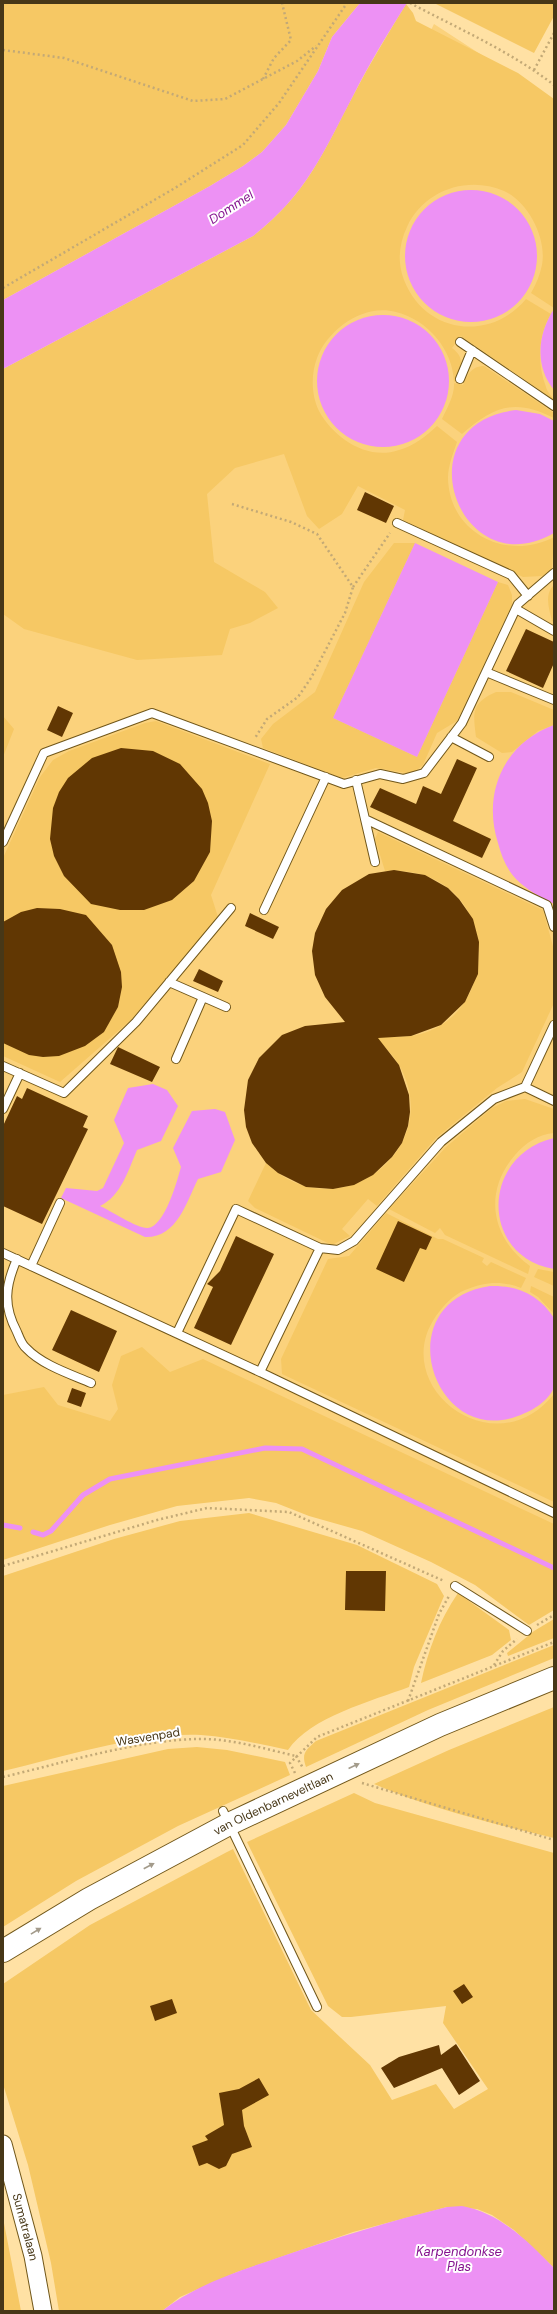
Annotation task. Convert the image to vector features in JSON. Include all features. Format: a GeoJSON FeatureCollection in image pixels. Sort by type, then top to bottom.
{"type":"FeatureCollection","features":[{"type":"Feature","properties":{"kind":"main road","name":"van Oldenbarneveltlaan"},"geometry":{"type":"LineString","coordinates":[[3,1934],[80,1887],[226,1818],[434,1712],[554,1664]]}},
{"type":"Feature","properties":{"kind":"main road","name":"van Oldenbarneveltlaan"},"geometry":{"type":"LineString","coordinates":[[3,1951],[226,1818],[440,1725],[554,1678]]}},
{"type":"Feature","properties":{"kind":"street","name":"Sumatralaan"},"geometry":{"type":"LineString","coordinates":[[3,2144],[33,2256],[43,2311]]}},
{"type":"Feature","properties":{"kind":"lane"},"geometry":{"type":"LineString","coordinates":[[460,342],[554,406]]}},
{"type":"Feature","properties":{"kind":"lane"},"geometry":{"type":"LineString","coordinates":[[460,379],[472,350]]}},
{"type":"Feature","properties":{"kind":"lane"},"geometry":{"type":"LineString","coordinates":[[397,523],[511,575],[528,596]]}},
{"type":"Feature","properties":{"kind":"lane"},"geometry":{"type":"LineString","coordinates":[[3,842],[44,753],[152,713],[344,784],[380,774],[403,779],[424,774],[462,723],[516,609],[554,573]]}},
{"type":"Feature","properties":{"kind":"lane"},"geometry":{"type":"LineString","coordinates":[[516,609],[554,631]]}},
{"type":"Feature","properties":{"kind":"lane"},"geometry":{"type":"LineString","coordinates":[[486,672],[554,700]]}},
{"type":"Feature","properties":{"kind":"lane"},"geometry":{"type":"LineString","coordinates":[[451,737],[489,757]]}},
{"type":"Feature","properties":{"kind":"lane"},"geometry":{"type":"LineString","coordinates":[[264,910],[326,777]]}},
{"type":"Feature","properties":{"kind":"lane"},"geometry":{"type":"LineString","coordinates":[[356,780],[375,862]]}},
{"type":"Feature","properties":{"kind":"lane"},"geometry":{"type":"LineString","coordinates":[[365,819],[547,905],[554,927]]}},
{"type":"Feature","properties":{"kind":"lane"},"geometry":{"type":"LineString","coordinates":[[3,1066],[64,1092],[136,1022],[231,908]]}},
{"type":"Feature","properties":{"kind":"lane"},"geometry":{"type":"LineString","coordinates":[[169,982],[226,1008]]}},
{"type":"Feature","properties":{"kind":"lane"},"geometry":{"type":"LineString","coordinates":[[176,1059],[203,997]]}},
{"type":"Feature","properties":{"kind":"lane"},"geometry":{"type":"LineString","coordinates":[[177,1333],[236,1209],[320,1248],[338,1250],[354,1241],[441,1142],[494,1099],[525,1087],[554,1025]]}},
{"type":"Feature","properties":{"kind":"lane"},"geometry":{"type":"LineString","coordinates":[[3,1109],[20,1073]]}},
{"type":"Feature","properties":{"kind":"lane"},"geometry":{"type":"LineString","coordinates":[[525,1087],[554,1101]]}},
{"type":"Feature","properties":{"kind":"lane"},"geometry":{"type":"LineString","coordinates":[[31,1266],[60,1203]]}},
{"type":"Feature","properties":{"kind":"lane"},"geometry":{"type":"LineString","coordinates":[[260,1372],[320,1248]]}},
{"type":"Feature","properties":{"kind":"lane"},"geometry":{"type":"LineString","coordinates":[[3,1253],[260,1372],[554,1513]]}},
{"type":"Feature","properties":{"kind":"lane"},"geometry":{"type":"LineString","coordinates":[[17,1259],[11,1273],[6,1298],[8,1316],[25,1348],[47,1363],[91,1383]]}},
{"type":"Feature","properties":{"kind":"lane"},"geometry":{"type":"LineString","coordinates":[[455,1586],[527,1631]]}},
{"type":"Feature","properties":{"kind":"lane"},"geometry":{"type":"LineString","coordinates":[[226,1818],[317,2007]]}},
{"type":"Feature","properties":{"kind":"path"},"geometry":{"type":"LineString","coordinates":[[262,79],[274,58],[291,40],[282,3]]}},
{"type":"Feature","properties":{"kind":"path"},"geometry":{"type":"LineString","coordinates":[[3,288],[175,188],[243,145],[279,103],[347,3]]}},
{"type":"Feature","properties":{"kind":"path"},"geometry":{"type":"LineString","coordinates":[[411,3],[484,40],[534,70],[554,85]]}},
{"type":"Feature","properties":{"kind":"path"},"geometry":{"type":"LineString","coordinates":[[534,70],[554,33]]}},
{"type":"Feature","properties":{"kind":"path"},"geometry":{"type":"LineString","coordinates":[[3,50],[64,58],[192,101],[225,99],[297,61],[319,43]]}},
{"type":"Feature","properties":{"kind":"path"},"geometry":{"type":"LineString","coordinates":[[232,504],[291,522],[317,534],[353,587]]}},
{"type":"Feature","properties":{"kind":"path"},"geometry":{"type":"LineString","coordinates":[[248,749],[267,719],[298,697],[311,678],[345,613],[353,587],[397,523]]}},
{"type":"Feature","properties":{"kind":"path"},"geometry":{"type":"LineString","coordinates":[[3,1566],[157,1520],[207,1508],[289,1512],[455,1586],[439,1614],[408,1701]]}},
{"type":"Feature","properties":{"kind":"path"},"geometry":{"type":"LineString","coordinates":[[408,1701],[554,1642]]}},
{"type":"Feature","properties":{"kind":"path","name":"Wasvenpad"},"geometry":{"type":"LineString","coordinates":[[3,1778],[149,1744],[198,1739],[233,1742],[296,1756],[317,1736],[408,1701]]}},
{"type":"Feature","properties":{"kind":"path"},"geometry":{"type":"LineString","coordinates":[[357,1781],[554,1840]]}},
{"type":"Feature","properties":{"kind":"shaded area"},"geometry":{"type":"Polygon","coordinates":[[[3,3],[360,3],[332,37],[318,71],[286,125],[262,152],[243,166],[210,186],[3,300],[3,3]]]}},
{"type":"Feature","properties":{"kind":"shaded area"},"geometry":{"type":"Polygon","coordinates":[[[434,3],[554,3],[554,16],[534,53],[434,3]]]}},
{"type":"Feature","properties":{"kind":"shaded area"},"geometry":{"type":"Polygon","coordinates":[[[406,4],[413,13],[416,21],[518,73],[554,99],[554,308],[531,293],[540,272],[543,255],[539,233],[534,222],[521,203],[513,196],[490,186],[461,186],[435,196],[424,204],[414,214],[402,240],[400,267],[404,280],[414,298],[427,312],[442,321],[459,326],[477,326],[495,322],[511,313],[526,299],[551,314],[543,331],[540,359],[543,378],[548,392],[554,400],[461,336],[452,348],[457,352],[461,360],[460,369],[454,383],[453,370],[449,359],[437,338],[428,329],[408,316],[384,310],[372,311],[360,315],[338,328],[322,347],[315,364],[313,378],[314,398],[316,405],[325,421],[342,438],[364,450],[387,453],[399,450],[420,440],[437,426],[457,442],[450,464],[448,478],[451,497],[458,514],[470,527],[484,538],[500,544],[518,546],[536,544],[554,537],[552,569],[542,576],[523,577],[403,520],[405,510],[358,486],[342,514],[319,529],[307,516],[284,454],[235,468],[207,494],[214,562],[265,592],[278,608],[250,623],[230,629],[222,655],[137,660],[24,629],[3,614],[3,369],[253,236],[288,204],[312,171],[366,71],[406,4]]]}},
{"type":"Feature","properties":{"kind":"shaded area"},"geometry":{"type":"Polygon","coordinates":[[[434,24],[554,102],[554,1552],[290,1434],[3,1461],[3,436],[339,216],[434,24]]]}},
{"type":"Feature","properties":{"kind":"shaded area"},"geometry":{"type":"Polygon","coordinates":[[[484,366],[554,413],[554,418],[528,408],[505,408],[484,417],[462,434],[442,419],[453,392],[454,383],[463,385],[473,369],[484,366]]]}},
{"type":"Feature","properties":{"kind":"shaded area"},"geometry":{"type":"Polygon","coordinates":[[[394,543],[415,543],[333,718],[417,757],[498,582],[508,585],[512,595],[512,605],[457,721],[437,733],[423,765],[412,774],[376,768],[342,778],[263,748],[261,739],[273,724],[315,692],[364,582],[394,543]]]}},
{"type":"Feature","properties":{"kind":"shaded area"},"geometry":{"type":"Polygon","coordinates":[[[554,585],[554,622],[552,621],[548,597],[554,585]]]}},
{"type":"Feature","properties":{"kind":"shaded area"},"geometry":{"type":"Polygon","coordinates":[[[496,692],[511,692],[554,710],[554,725],[538,731],[512,752],[502,753],[476,737],[474,721],[474,715],[478,705],[482,700],[496,692]]]}},
{"type":"Feature","properties":{"kind":"shaded area"},"geometry":{"type":"Polygon","coordinates":[[[3,716],[14,729],[3,757],[3,716]]]}},
{"type":"Feature","properties":{"kind":"shaded area"},"geometry":{"type":"Polygon","coordinates":[[[156,721],[270,764],[211,895],[218,917],[132,1019],[60,1082],[3,1056],[3,858],[40,777],[53,760],[69,751],[145,723],[156,721]]]}},
{"type":"Feature","properties":{"kind":"shaded area"},"geometry":{"type":"Polygon","coordinates":[[[378,832],[543,910],[554,950],[554,1003],[522,1072],[497,1088],[436,1138],[377,1206],[368,1199],[342,1229],[350,1236],[332,1245],[255,1208],[248,1201],[266,1163],[294,1182],[324,1189],[352,1185],[378,1171],[397,1151],[409,1125],[410,1096],[399,1065],[392,1054],[377,1039],[377,1035],[420,1034],[451,1018],[471,991],[478,959],[474,925],[457,896],[428,877],[385,871],[375,839],[378,832]]]}},
{"type":"Feature","properties":{"kind":"shaded area"},"geometry":{"type":"Polygon","coordinates":[[[525,1099],[554,1109],[554,1133],[538,1137],[523,1147],[515,1155],[505,1169],[498,1184],[495,1199],[496,1214],[500,1228],[507,1242],[517,1255],[530,1266],[528,1274],[445,1235],[440,1228],[435,1233],[389,1209],[446,1147],[492,1108],[506,1101],[525,1099]]]}},
{"type":"Feature","properties":{"kind":"shaded area"},"geometry":{"type":"Polygon","coordinates":[[[386,1213],[438,1239],[443,1239],[484,1258],[482,1262],[487,1266],[491,1262],[526,1278],[521,1288],[514,1285],[500,1283],[479,1285],[465,1290],[449,1301],[436,1316],[425,1343],[425,1368],[436,1391],[454,1409],[477,1421],[503,1423],[530,1415],[554,1394],[554,1502],[282,1374],[281,1359],[328,1259],[349,1256],[386,1213]]]}},
{"type":"Feature","properties":{"kind":"shaded area"},"geometry":{"type":"Polygon","coordinates":[[[538,1269],[554,1272],[554,1286],[534,1277],[538,1269]]]}},
{"type":"Feature","properties":{"kind":"shaded area"},"geometry":{"type":"Polygon","coordinates":[[[531,1286],[554,1297],[554,1314],[538,1297],[530,1292],[531,1286]]]}},
{"type":"Feature","properties":{"kind":"shaded area"},"geometry":{"type":"Polygon","coordinates":[[[142,1347],[170,1372],[203,1359],[554,1524],[554,1610],[529,1625],[475,1585],[431,1562],[362,1531],[309,1516],[276,1503],[249,1498],[177,1506],[110,1525],[3,1560],[3,1395],[44,1387],[58,1405],[110,1421],[118,1409],[112,1385],[121,1356],[142,1347]]]}},
{"type":"Feature","properties":{"kind":"shaded area"},"geometry":{"type":"Polygon","coordinates":[[[249,1513],[357,1545],[437,1584],[444,1596],[414,1667],[409,1687],[360,1704],[326,1719],[298,1738],[288,1750],[223,1737],[178,1735],[128,1741],[3,1771],[3,1576],[114,1539],[180,1521],[249,1513]]]}},
{"type":"Feature","properties":{"kind":"shaded area"},"geometry":{"type":"Polygon","coordinates":[[[458,1593],[509,1630],[511,1640],[492,1655],[421,1683],[435,1636],[445,1614],[458,1593]]]}},
{"type":"Feature","properties":{"kind":"shaded area"},"geometry":{"type":"Polygon","coordinates":[[[554,1619],[554,1638],[508,1656],[507,1653],[534,1631],[554,1619]]]}},
{"type":"Feature","properties":{"kind":"shaded area"},"geometry":{"type":"Polygon","coordinates":[[[554,1645],[554,1658],[428,1710],[306,1767],[304,1758],[305,1752],[316,1741],[554,1645]]]}},
{"type":"Feature","properties":{"kind":"shaded area"},"geometry":{"type":"Polygon","coordinates":[[[554,1707],[554,1838],[440,1808],[374,1784],[449,1750],[554,1707]]]}},
{"type":"Feature","properties":{"kind":"shaded area"},"geometry":{"type":"Polygon","coordinates":[[[197,1747],[227,1750],[285,1762],[290,1775],[178,1826],[76,1881],[3,1927],[3,1786],[168,1749],[197,1747]]]}},
{"type":"Feature","properties":{"kind":"shaded area"},"geometry":{"type":"Polygon","coordinates":[[[354,1793],[375,1803],[554,1853],[554,2268],[514,2230],[492,2215],[477,2209],[447,2207],[353,2232],[237,2272],[180,2297],[162,2311],[59,2311],[51,2263],[28,2165],[3,2084],[3,1984],[90,1925],[227,1852],[233,1849],[311,2010],[370,2065],[392,2100],[436,2084],[454,2109],[488,2089],[443,2023],[446,2006],[342,2017],[328,2006],[247,1842],[354,1793]]]}},
{"type":"Feature","properties":{"kind":"shaded area"},"geometry":{"type":"Polygon","coordinates":[[[3,2218],[21,2311],[3,2311],[3,2218]]]}},
{"type":"Feature","properties":{"kind":"water","name":"Dommel"},"geometry":{"type":"Polygon","coordinates":[[[360,3],[407,3],[366,72],[312,172],[287,205],[253,236],[3,369],[3,300],[210,186],[243,166],[262,152],[286,125],[318,71],[332,37],[360,3]]]}},
{"type":"Feature","properties":{"kind":"water"},"geometry":{"type":"Polygon","coordinates":[[[477,190],[496,195],[508,201],[518,209],[526,219],[532,231],[536,243],[536,269],[532,281],[526,293],[518,303],[508,311],[496,317],[484,321],[465,322],[446,317],[434,311],[424,303],[416,293],[410,281],[406,269],[405,250],[410,231],[416,219],[424,209],[434,201],[446,195],[458,191],[477,190]]]}},
{"type":"Feature","properties":{"kind":"water"},"geometry":{"type":"Polygon","coordinates":[[[554,309],[554,390],[543,371],[540,350],[544,328],[554,309]]]}},
{"type":"Feature","properties":{"kind":"water"},"geometry":{"type":"Polygon","coordinates":[[[390,315],[402,317],[414,322],[430,334],[442,350],[447,362],[449,381],[447,400],[442,412],[430,428],[414,440],[402,445],[376,447],[364,445],[352,440],[336,428],[324,412],[319,400],[317,374],[319,362],[324,350],[336,334],[352,322],[364,317],[390,315]]]}},
{"type":"Feature","properties":{"kind":"water"},"geometry":{"type":"Polygon","coordinates":[[[516,410],[540,414],[554,421],[554,533],[520,544],[492,539],[470,522],[456,497],[452,470],[460,443],[480,422],[516,410]]]}},
{"type":"Feature","properties":{"kind":"water"},"geometry":{"type":"Polygon","coordinates":[[[415,543],[498,582],[417,757],[333,718],[415,543]]]}},
{"type":"Feature","properties":{"kind":"water"},"geometry":{"type":"Polygon","coordinates":[[[554,725],[554,904],[525,887],[516,879],[507,867],[498,843],[494,824],[493,806],[496,788],[501,772],[510,757],[522,744],[537,733],[554,725]]]}},
{"type":"Feature","properties":{"kind":"water"},"geometry":{"type":"Polygon","coordinates":[[[153,1084],[167,1090],[178,1106],[161,1141],[137,1150],[119,1189],[107,1202],[100,1206],[131,1223],[144,1228],[154,1225],[160,1220],[165,1212],[177,1182],[181,1167],[173,1148],[192,1111],[215,1109],[225,1112],[235,1140],[221,1172],[198,1179],[184,1208],[173,1225],[165,1232],[156,1236],[145,1237],[61,1198],[66,1188],[97,1191],[103,1188],[124,1143],[114,1120],[128,1088],[153,1084]]]}},
{"type":"Feature","properties":{"kind":"water"},"geometry":{"type":"Polygon","coordinates":[[[554,1138],[554,1269],[529,1260],[512,1245],[502,1226],[498,1205],[502,1183],[513,1164],[530,1148],[554,1138]]]}},
{"type":"Feature","properties":{"kind":"water"},"geometry":{"type":"Polygon","coordinates":[[[490,1286],[509,1287],[526,1293],[541,1303],[548,1310],[554,1318],[555,1354],[555,1382],[549,1396],[538,1406],[525,1413],[493,1421],[467,1414],[446,1396],[434,1372],[430,1345],[438,1319],[457,1298],[490,1286]]]}},
{"type":"Feature","properties":{"kind":"water","name":"Karpendonkse Plas"},"geometry":{"type":"Polygon","coordinates":[[[462,2206],[489,2215],[501,2222],[523,2238],[554,2268],[554,2311],[162,2311],[189,2293],[219,2279],[249,2268],[321,2243],[384,2224],[447,2207],[462,2206]]]}},
{"type":"Feature","properties":{"kind":"building"},"geometry":{"type":"Polygon","coordinates":[[[365,492],[394,506],[386,523],[357,510],[365,492]]]}},
{"type":"Feature","properties":{"kind":"building"},"geometry":{"type":"Polygon","coordinates":[[[526,629],[554,642],[554,663],[543,688],[506,671],[526,629]]]}},
{"type":"Feature","properties":{"kind":"building"},"geometry":{"type":"Polygon","coordinates":[[[58,706],[73,713],[62,737],[47,730],[58,706]]]}},
{"type":"Feature","properties":{"kind":"building"},"geometry":{"type":"Polygon","coordinates":[[[121,748],[153,751],[180,764],[202,789],[208,803],[212,821],[210,852],[194,881],[172,900],[144,910],[120,910],[91,904],[64,876],[54,856],[50,839],[53,808],[59,792],[68,778],[92,758],[121,748]]]}},
{"type":"Feature","properties":{"kind":"building"},"geometry":{"type":"Polygon","coordinates":[[[457,759],[477,768],[453,821],[491,839],[482,858],[370,807],[380,788],[416,804],[423,786],[441,794],[457,759]]]}},
{"type":"Feature","properties":{"kind":"building"},"geometry":{"type":"Polygon","coordinates":[[[394,870],[425,875],[448,888],[459,899],[473,919],[479,942],[478,974],[465,1002],[441,1025],[411,1036],[378,1038],[399,1065],[409,1095],[410,1112],[408,1126],[402,1143],[392,1157],[373,1175],[354,1185],[333,1189],[306,1187],[278,1173],[266,1163],[252,1143],[246,1127],[244,1110],[248,1080],[259,1058],[282,1035],[305,1026],[345,1022],[325,997],[315,975],[312,951],[315,933],[326,909],[342,890],[369,874],[394,870]]]}},
{"type":"Feature","properties":{"kind":"building"},"geometry":{"type":"Polygon","coordinates":[[[37,908],[60,909],[86,915],[112,945],[121,972],[122,987],[118,1007],[104,1032],[85,1046],[59,1056],[43,1057],[29,1055],[3,1043],[3,922],[21,912],[37,908]]]}},
{"type":"Feature","properties":{"kind":"building"},"geometry":{"type":"Polygon","coordinates":[[[250,913],[279,927],[273,939],[245,926],[250,913]]]}},
{"type":"Feature","properties":{"kind":"building"},"geometry":{"type":"Polygon","coordinates":[[[199,969],[223,981],[218,992],[193,981],[199,969]]]}},
{"type":"Feature","properties":{"kind":"building"},"geometry":{"type":"Polygon","coordinates":[[[118,1047],[160,1067],[152,1082],[110,1064],[118,1047]]]}},
{"type":"Feature","properties":{"kind":"building"},"geometry":{"type":"Polygon","coordinates":[[[27,1088],[88,1116],[83,1127],[88,1129],[42,1224],[3,1206],[3,1126],[17,1096],[22,1099],[27,1088]]]}},
{"type":"Feature","properties":{"kind":"building"},"geometry":{"type":"Polygon","coordinates":[[[398,1221],[432,1237],[426,1250],[420,1248],[404,1282],[376,1269],[398,1221]]]}},
{"type":"Feature","properties":{"kind":"building"},"geometry":{"type":"Polygon","coordinates":[[[236,1236],[274,1254],[231,1345],[194,1328],[213,1287],[207,1284],[220,1271],[236,1236]]]}},
{"type":"Feature","properties":{"kind":"building"},"geometry":{"type":"Polygon","coordinates":[[[71,1310],[117,1331],[99,1372],[52,1350],[71,1310]]]}},
{"type":"Feature","properties":{"kind":"building"},"geometry":{"type":"Polygon","coordinates":[[[72,1388],[86,1393],[81,1407],[67,1402],[72,1388]]]}},
{"type":"Feature","properties":{"kind":"building"},"geometry":{"type":"Polygon","coordinates":[[[346,1571],[386,1571],[385,1611],[345,1610],[346,1571]]]}},
{"type":"Feature","properties":{"kind":"building"},"geometry":{"type":"Polygon","coordinates":[[[464,1984],[473,1997],[462,2004],[453,1991],[464,1984]]]}},
{"type":"Feature","properties":{"kind":"building"},"geometry":{"type":"Polygon","coordinates":[[[172,1999],[177,2013],[155,2021],[150,2006],[172,1999]]]}},
{"type":"Feature","properties":{"kind":"building"},"geometry":{"type":"Polygon","coordinates":[[[456,2044],[480,2081],[459,2095],[442,2068],[394,2088],[381,2068],[399,2057],[439,2045],[441,2055],[456,2044]]]}},
{"type":"Feature","properties":{"kind":"building"},"geometry":{"type":"Polygon","coordinates":[[[259,2078],[269,2095],[242,2110],[244,2126],[252,2147],[232,2154],[226,2166],[219,2169],[207,2163],[199,2166],[192,2146],[208,2140],[205,2136],[224,2125],[219,2093],[239,2089],[259,2078]]]}},
{"type":"Feature","properties":{"kind":"waterway"},"geometry":{"type":"LineString","coordinates":[[33,1532],[43,1535],[51,1531],[83,1495],[110,1479],[265,1448],[302,1449],[554,1568]]}},
{"type":"Feature","properties":{"kind":"waterway"},"geometry":{"type":"LineString","coordinates":[[3,1525],[20,1528]]}}]}
